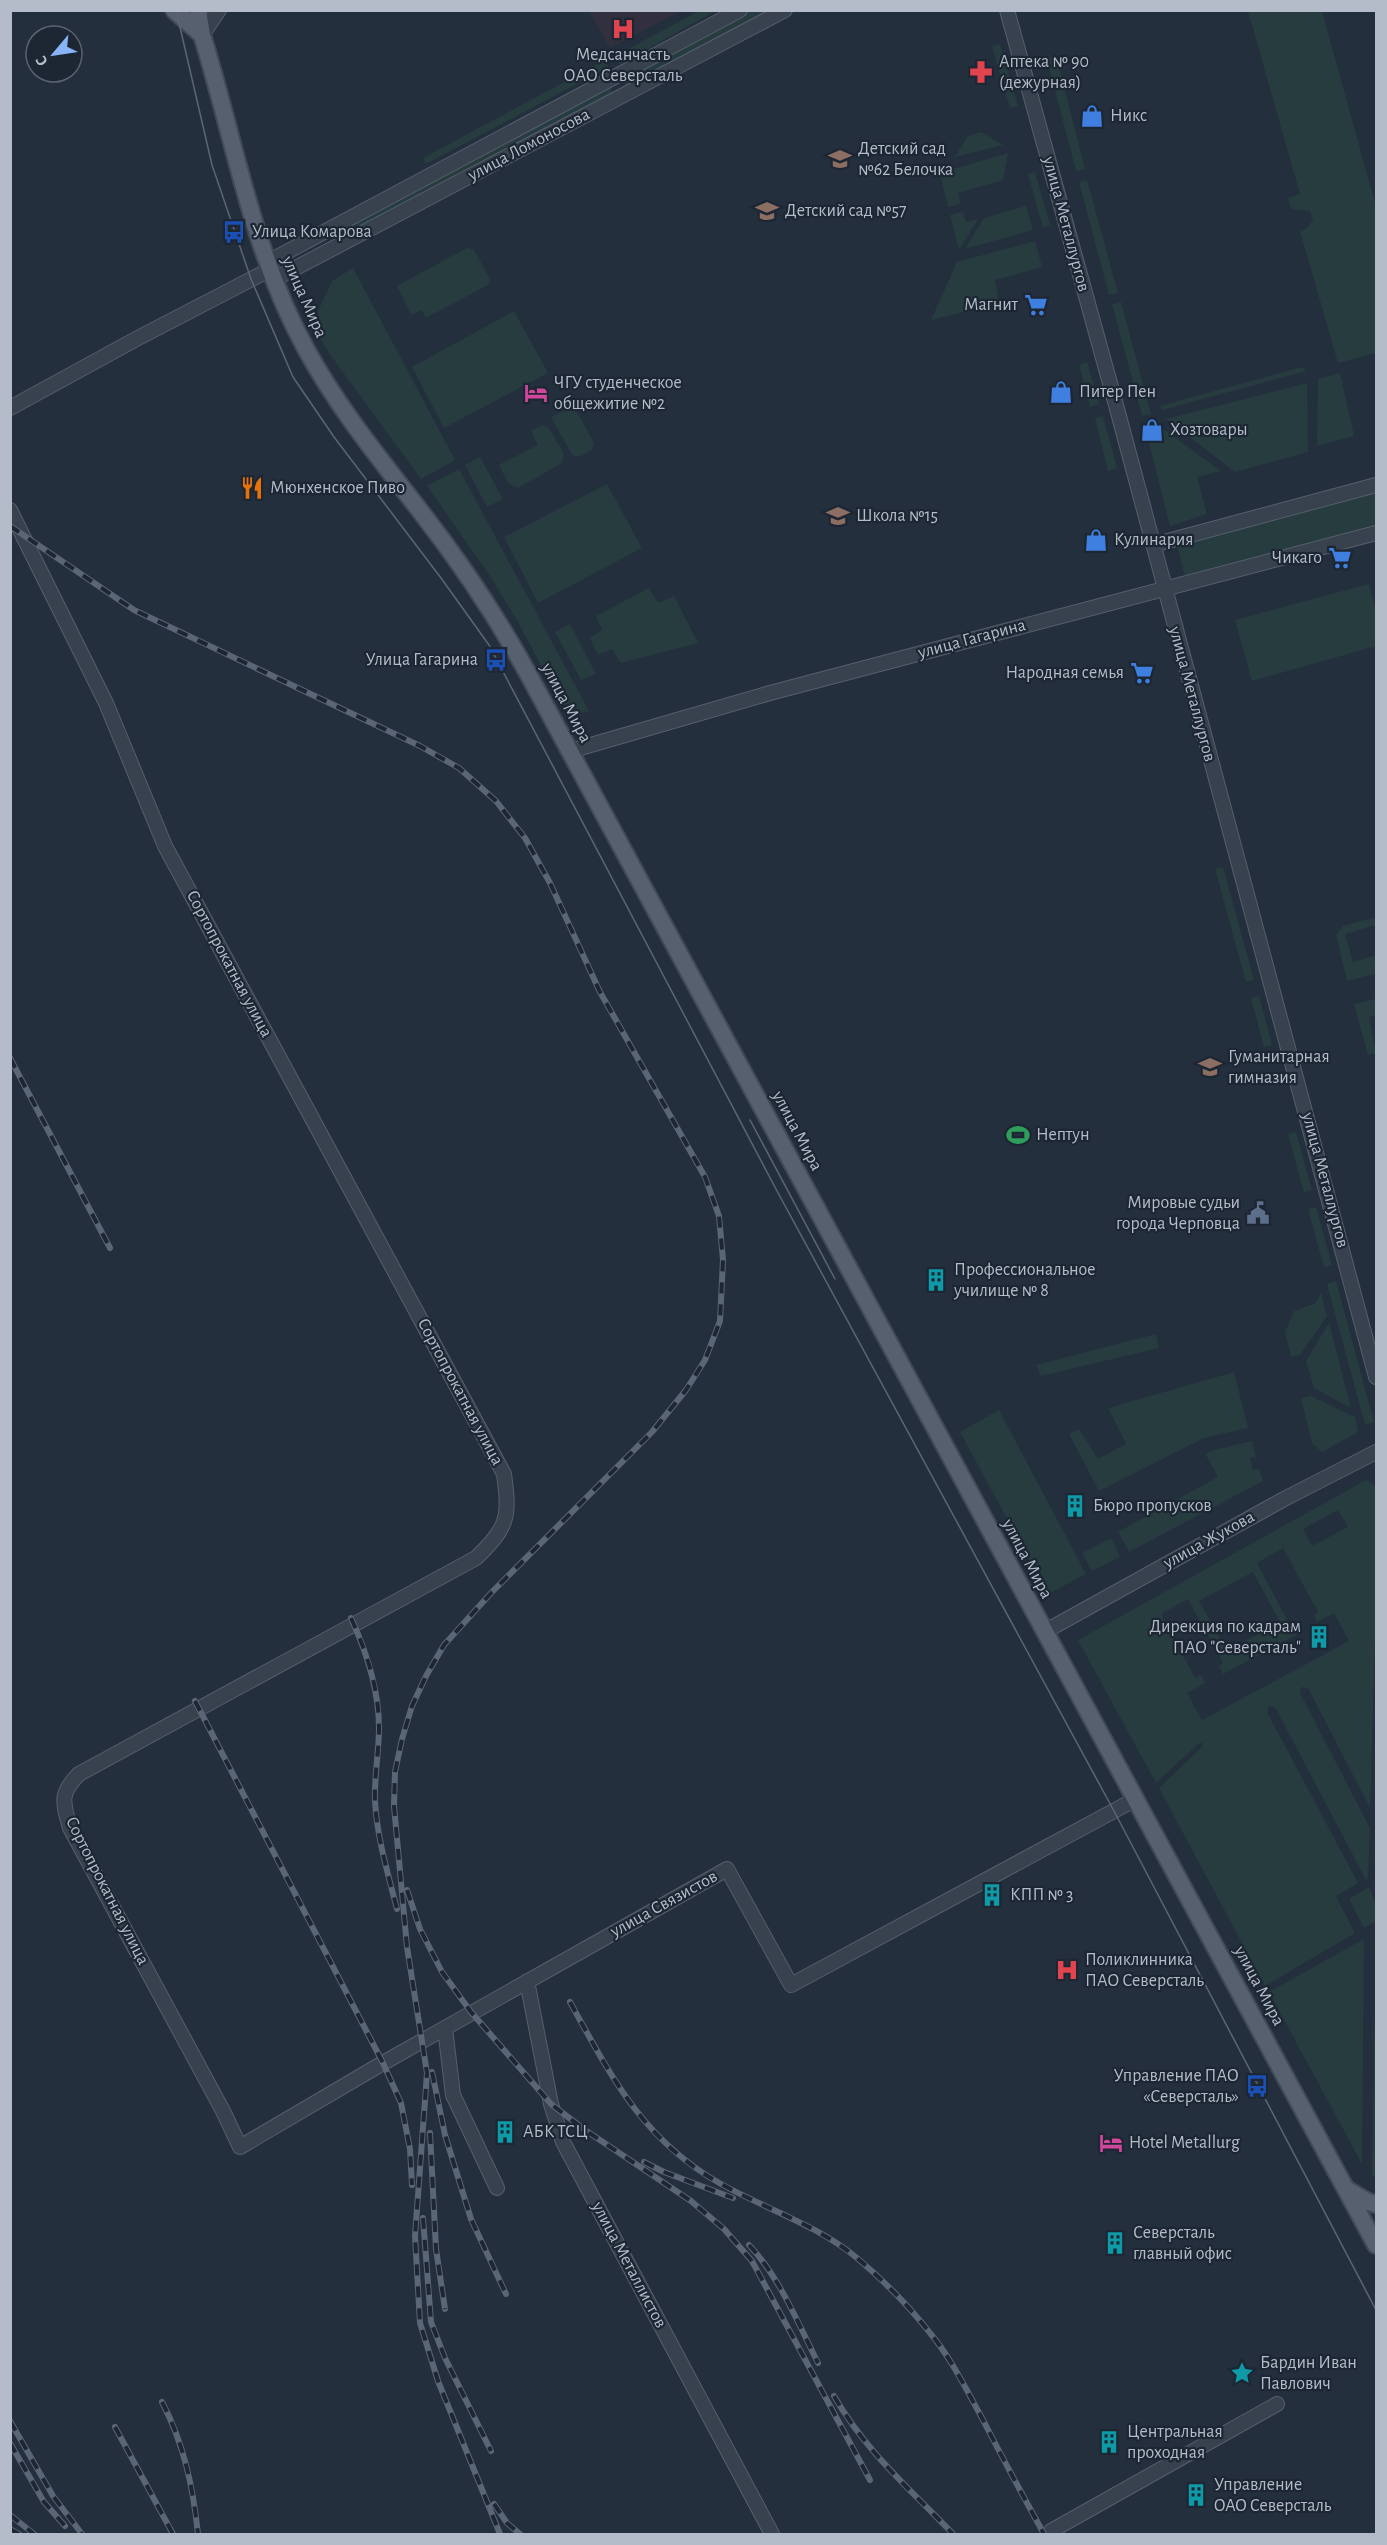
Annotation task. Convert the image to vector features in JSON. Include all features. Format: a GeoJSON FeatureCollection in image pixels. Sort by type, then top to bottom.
{"type":"FeatureCollection","features":[{"type":"Feature","properties":{"kind":"main road"},"geometry":{"type":"LineString","coordinates":[[174,10],[202,35]]}},
{"type":"Feature","properties":{"kind":"main road","name":"улица Мира"},"geometry":{"type":"LineString","coordinates":[[198,10],[202,35],[258,239],[305,348],[331,392],[495,614],[1377,2245]]}},
{"type":"Feature","properties":{"kind":"main road"},"geometry":{"type":"LineString","coordinates":[[1346,2188],[1368,2202],[1377,2204]]}},
{"type":"Feature","properties":{"kind":"street"},"geometry":{"type":"LineString","coordinates":[[202,35],[219,10]]}},
{"type":"Feature","properties":{"kind":"street","name":"улица Ломоносова"},"geometry":{"type":"LineString","coordinates":[[270,271],[612,78],[740,10]]}},
{"type":"Feature","properties":{"kind":"street","name":"улица Ломоносова"},"geometry":{"type":"LineString","coordinates":[[270,271],[622,96],[785,10]]}},
{"type":"Feature","properties":{"kind":"street","name":"улица Металлургов"},"geometry":{"type":"LineString","coordinates":[[1007,10],[1377,1377]]}},
{"type":"Feature","properties":{"kind":"street"},"geometry":{"type":"LineString","coordinates":[[612,78],[622,96]]}},
{"type":"Feature","properties":{"kind":"street"},"geometry":{"type":"LineString","coordinates":[[10,408],[138,338],[270,271]]}},
{"type":"Feature","properties":{"kind":"street"},"geometry":{"type":"LineString","coordinates":[[1153,545],[1377,485]]}},
{"type":"Feature","properties":{"kind":"street","name":"Сортопрокатная улица"},"geometry":{"type":"LineString","coordinates":[[10,510],[106,703],[165,846],[504,1474],[508,1506],[498,1536],[476,1558],[89,1768],[66,1787],[64,1803],[70,1828],[223,2111],[240,2147]]}},
{"type":"Feature","properties":{"kind":"street","name":"улица Гагарина"},"geometry":{"type":"LineString","coordinates":[[570,751],[770,693],[1377,533]]}},
{"type":"Feature","properties":{"kind":"street","name":"улица Жукова"},"geometry":{"type":"LineString","coordinates":[[1044,1632],[1286,1498],[1377,1452]]}},
{"type":"Feature","properties":{"kind":"street","name":"улица Связистов"},"geometry":{"type":"LineString","coordinates":[[240,2147],[527,1981],[727,1869],[791,1985],[1136,1799]]}},
{"type":"Feature","properties":{"kind":"street","name":"улица Металлистов"},"geometry":{"type":"LineString","coordinates":[[527,1981],[551,2104],[563,2142],[772,2535]]}},
{"type":"Feature","properties":{"kind":"street"},"geometry":{"type":"LineString","coordinates":[[445,2028],[453,2095],[497,2188]]}},
{"type":"Feature","properties":{"kind":"street"},"geometry":{"type":"LineString","coordinates":[[1053,2535],[1051,2531],[1277,2404]]}},
{"type":"Feature","properties":{"kind":"shaded area","name":"Медсанчасть ОАО Северсталь"},"geometry":{"type":"Polygon","coordinates":[[[589,11],[681,11],[610,48],[589,11]]]}},
{"type":"Feature","properties":{"kind":"green space"},"geometry":{"type":"Polygon","coordinates":[[[699,11],[712,11],[712,13],[620,64],[615,56],[699,11]]]}},
{"type":"Feature","properties":{"kind":"green space"},"geometry":{"type":"Polygon","coordinates":[[[748,11],[771,11],[626,87],[621,78],[748,11]]]}},
{"type":"Feature","properties":{"kind":"green space"},"geometry":{"type":"Polygon","coordinates":[[[1248,11],[1322,11],[1376,207],[1376,353],[1338,363],[1300,231],[1307,228],[1313,220],[1310,211],[1291,209],[1288,198],[1300,194],[1248,11]]]}},
{"type":"Feature","properties":{"kind":"green space"},"geometry":{"type":"Polygon","coordinates":[[[1000,44],[1018,106],[1010,108],[992,46],[1000,44]]]}},
{"type":"Feature","properties":{"kind":"green space"},"geometry":{"type":"Polygon","coordinates":[[[1056,56],[1085,169],[1076,171],[1047,59],[1056,56]]]}},
{"type":"Feature","properties":{"kind":"green space"},"geometry":{"type":"Polygon","coordinates":[[[605,60],[609,67],[426,164],[423,158],[605,60]]]}},
{"type":"Feature","properties":{"kind":"green space"},"geometry":{"type":"Polygon","coordinates":[[[609,85],[614,94],[344,238],[339,229],[609,85]]]}},
{"type":"Feature","properties":{"kind":"green space"},"geometry":{"type":"Polygon","coordinates":[[[981,132],[1003,145],[955,157],[968,136],[981,132]]]}},
{"type":"Feature","properties":{"kind":"green space"},"geometry":{"type":"Polygon","coordinates":[[[1008,153],[1003,180],[958,193],[961,204],[948,207],[940,173],[1008,153]]]}},
{"type":"Feature","properties":{"kind":"green space"},"geometry":{"type":"Polygon","coordinates":[[[1035,172],[1050,225],[1043,228],[1028,174],[1035,172]]]}},
{"type":"Feature","properties":{"kind":"green space"},"geometry":{"type":"Polygon","coordinates":[[[1087,180],[1118,293],[1109,295],[1079,182],[1087,180]]]}},
{"type":"Feature","properties":{"kind":"green space"},"geometry":{"type":"Polygon","coordinates":[[[1026,206],[1033,230],[965,249],[984,218],[1026,206]]]}},
{"type":"Feature","properties":{"kind":"green space"},"geometry":{"type":"Polygon","coordinates":[[[963,212],[966,222],[978,219],[959,250],[950,215],[963,212]]]}},
{"type":"Feature","properties":{"kind":"green space"},"geometry":{"type":"Polygon","coordinates":[[[1035,241],[1042,267],[995,280],[999,303],[931,320],[957,262],[1035,241]]]}},
{"type":"Feature","properties":{"kind":"green space"},"geometry":{"type":"Polygon","coordinates":[[[467,248],[474,250],[490,279],[488,285],[426,318],[422,310],[411,315],[397,286],[467,248]]]}},
{"type":"Feature","properties":{"kind":"green space"},"geometry":{"type":"Polygon","coordinates":[[[353,268],[455,460],[421,479],[331,356],[317,332],[318,311],[332,281],[353,268]]]}},
{"type":"Feature","properties":{"kind":"green space"},"geometry":{"type":"Polygon","coordinates":[[[1121,302],[1151,414],[1142,416],[1112,304],[1121,302]]]}},
{"type":"Feature","properties":{"kind":"green space"},"geometry":{"type":"Polygon","coordinates":[[[514,311],[548,373],[444,428],[412,367],[514,311]]]}},
{"type":"Feature","properties":{"kind":"green space"},"geometry":{"type":"Polygon","coordinates":[[[1087,362],[1099,404],[1090,407],[1079,365],[1087,362]]]}},
{"type":"Feature","properties":{"kind":"green space"},"geometry":{"type":"Polygon","coordinates":[[[1302,367],[1306,371],[1162,410],[1160,406],[1302,367]]]}},
{"type":"Feature","properties":{"kind":"green space"},"geometry":{"type":"Polygon","coordinates":[[[1340,373],[1354,436],[1317,446],[1318,379],[1340,373]]]}},
{"type":"Feature","properties":{"kind":"green space"},"geometry":{"type":"Polygon","coordinates":[[[1307,383],[1308,452],[1235,472],[1166,419],[1307,383]]]}},
{"type":"Feature","properties":{"kind":"green space"},"geometry":{"type":"Polygon","coordinates":[[[574,406],[594,443],[592,450],[578,457],[572,455],[551,417],[574,406]]]}},
{"type":"Feature","properties":{"kind":"green space"},"geometry":{"type":"Polygon","coordinates":[[[1103,416],[1117,468],[1108,471],[1095,418],[1103,416]]]}},
{"type":"Feature","properties":{"kind":"green space"},"geometry":{"type":"Polygon","coordinates":[[[1155,423],[1221,471],[1197,477],[1207,514],[1170,526],[1148,438],[1158,434],[1155,423]]]}},
{"type":"Feature","properties":{"kind":"green space"},"geometry":{"type":"Polygon","coordinates":[[[542,425],[549,428],[564,454],[562,463],[518,488],[508,483],[499,465],[538,445],[531,431],[542,425]]]}},
{"type":"Feature","properties":{"kind":"green space"},"geometry":{"type":"Polygon","coordinates":[[[480,457],[503,499],[487,507],[465,465],[480,457]]]}},
{"type":"Feature","properties":{"kind":"green space"},"geometry":{"type":"Polygon","coordinates":[[[459,469],[589,711],[568,716],[518,622],[490,576],[427,486],[459,469]]]}},
{"type":"Feature","properties":{"kind":"green space"},"geometry":{"type":"Polygon","coordinates":[[[607,484],[642,548],[538,603],[504,537],[607,484]]]}},
{"type":"Feature","properties":{"kind":"green space"},"geometry":{"type":"Polygon","coordinates":[[[1376,492],[1376,527],[1185,577],[1177,545],[1376,492]]]}},
{"type":"Feature","properties":{"kind":"green space"},"geometry":{"type":"Polygon","coordinates":[[[1369,584],[1376,613],[1376,646],[1252,681],[1235,620],[1369,584]]]}},
{"type":"Feature","properties":{"kind":"green space"},"geometry":{"type":"Polygon","coordinates":[[[649,588],[658,603],[674,596],[698,643],[621,663],[612,649],[598,655],[590,638],[602,630],[596,616],[649,588]]]}},
{"type":"Feature","properties":{"kind":"green space"},"geometry":{"type":"Polygon","coordinates":[[[570,624],[596,674],[581,680],[555,632],[570,624]]]}},
{"type":"Feature","properties":{"kind":"green space"},"geometry":{"type":"Polygon","coordinates":[[[1223,867],[1254,980],[1246,982],[1215,869],[1223,867]]]}},
{"type":"Feature","properties":{"kind":"green space"},"geometry":{"type":"Polygon","coordinates":[[[1376,917],[1376,925],[1345,934],[1353,962],[1376,955],[1376,974],[1347,981],[1336,935],[1343,926],[1376,917]]]}},
{"type":"Feature","properties":{"kind":"green space"},"geometry":{"type":"Polygon","coordinates":[[[1259,996],[1272,1045],[1264,1047],[1251,998],[1259,996]]]}},
{"type":"Feature","properties":{"kind":"green space"},"geometry":{"type":"Polygon","coordinates":[[[1376,999],[1376,1015],[1369,1017],[1376,1053],[1368,1055],[1354,1004],[1376,999]]]}},
{"type":"Feature","properties":{"kind":"green space"},"geometry":{"type":"Polygon","coordinates":[[[1296,1132],[1312,1190],[1304,1193],[1288,1134],[1296,1132]]]}},
{"type":"Feature","properties":{"kind":"green space"},"geometry":{"type":"Polygon","coordinates":[[[1316,1207],[1332,1265],[1324,1267],[1308,1209],[1316,1207]]]}},
{"type":"Feature","properties":{"kind":"green space"},"geometry":{"type":"Polygon","coordinates":[[[1336,1281],[1374,1422],[1365,1425],[1327,1284],[1336,1281]]]}},
{"type":"Feature","properties":{"kind":"green space"},"geometry":{"type":"Polygon","coordinates":[[[1321,1293],[1327,1316],[1300,1355],[1291,1357],[1285,1332],[1294,1311],[1316,1303],[1321,1293]]]}},
{"type":"Feature","properties":{"kind":"green space"},"geometry":{"type":"Polygon","coordinates":[[[1329,1323],[1351,1408],[1314,1388],[1306,1361],[1329,1323]]]}},
{"type":"Feature","properties":{"kind":"green space"},"geometry":{"type":"Polygon","coordinates":[[[1156,1334],[1159,1348],[1041,1376],[1036,1365],[1156,1334]]]}},
{"type":"Feature","properties":{"kind":"green space"},"geometry":{"type":"Polygon","coordinates":[[[1234,1372],[1248,1428],[1204,1438],[1099,1491],[1069,1434],[1079,1429],[1098,1459],[1126,1444],[1108,1408],[1234,1372]]]}},
{"type":"Feature","properties":{"kind":"green space"},"geometry":{"type":"Polygon","coordinates":[[[1311,1396],[1355,1417],[1358,1432],[1322,1452],[1312,1443],[1301,1398],[1311,1396]]]}},
{"type":"Feature","properties":{"kind":"green space"},"geometry":{"type":"Polygon","coordinates":[[[999,1410],[1086,1574],[1048,1594],[960,1432],[999,1410]]]}},
{"type":"Feature","properties":{"kind":"green space"},"geometry":{"type":"Polygon","coordinates":[[[1252,1441],[1256,1457],[1250,1458],[1253,1470],[1259,1469],[1263,1481],[1129,1552],[1118,1532],[1218,1477],[1206,1455],[1210,1451],[1252,1441]]]}},
{"type":"Feature","properties":{"kind":"green space"},"geometry":{"type":"Polygon","coordinates":[[[1366,1480],[1376,1486],[1376,1607],[1370,1808],[1308,1688],[1302,1687],[1300,1693],[1370,1828],[1366,1880],[1275,1707],[1269,1706],[1267,1712],[1358,1883],[1336,1896],[1355,1933],[1265,1986],[1159,1788],[1203,1746],[1202,1743],[1199,1743],[1156,1783],[1078,1640],[1366,1480]],[[1338,1510],[1303,1529],[1312,1546],[1348,1527],[1338,1510]],[[1283,1548],[1257,1563],[1291,1627],[1296,1625],[1300,1633],[1223,1674],[1219,1666],[1223,1663],[1188,1599],[1161,1614],[1195,1678],[1201,1675],[1205,1683],[1187,1693],[1202,1720],[1349,1641],[1334,1613],[1317,1622],[1314,1615],[1318,1612],[1283,1548]],[[1253,1572],[1199,1601],[1227,1651],[1280,1622],[1253,1572]]]}},
{"type":"Feature","properties":{"kind":"green space"},"geometry":{"type":"Polygon","coordinates":[[[1111,1538],[1120,1557],[1092,1571],[1082,1553],[1111,1538]]]}},
{"type":"Feature","properties":{"kind":"green space"},"geometry":{"type":"Polygon","coordinates":[[[1369,1887],[1376,1904],[1376,1921],[1364,1928],[1349,1899],[1369,1887]]]}},
{"type":"Feature","properties":{"kind":"green space"},"geometry":{"type":"Polygon","coordinates":[[[1376,1935],[1376,2174],[1372,2177],[1376,1935]]]}},
{"type":"Feature","properties":{"kind":"green space"},"geometry":{"type":"Polygon","coordinates":[[[1364,1939],[1362,2164],[1269,1992],[1364,1939]]]}},
{"type":"Feature","properties":{"kind":"tram line"},"geometry":{"type":"LineString","coordinates":[[176,10],[212,165],[251,279],[293,377],[334,437],[489,645],[777,1191],[1114,1811],[1376,2310]]}},
{"type":"Feature","properties":{"kind":"tram line"},"geometry":{"type":"LineString","coordinates":[[750,1120],[835,1279]]}},
{"type":"Feature","properties":{"kind":"railway"},"geometry":{"type":"LineString","coordinates":[[10,526],[134,610],[420,746],[459,768],[496,801],[525,838],[550,883],[600,992],[705,1177],[719,1216],[723,1260],[720,1321],[705,1360],[686,1390],[652,1432],[492,1592],[444,1645],[412,1706],[395,1772],[394,1806],[407,1947],[427,2073],[415,2236],[420,2323],[438,2381],[500,2534]]}},
{"type":"Feature","properties":{"kind":"railway"},"geometry":{"type":"LineString","coordinates":[[10,1058],[110,1248]]}},
{"type":"Feature","properties":{"kind":"railway"},"geometry":{"type":"LineString","coordinates":[[351,1618],[367,1658],[377,1699],[379,1728],[376,1815],[383,1856],[397,1909]]}},
{"type":"Feature","properties":{"kind":"railway"},"geometry":{"type":"LineString","coordinates":[[195,1701],[383,2063],[401,2103],[410,2149],[412,2185]]}},
{"type":"Feature","properties":{"kind":"railway"},"geometry":{"type":"LineString","coordinates":[[407,1890],[420,1929],[442,1972],[471,2012],[551,2104],[585,2130],[691,2201],[724,2229],[752,2261],[870,2480]]}},
{"type":"Feature","properties":{"kind":"railway"},"geometry":{"type":"LineString","coordinates":[[570,2002],[600,2056],[632,2105],[670,2148],[721,2184],[842,2246],[876,2275],[913,2313],[938,2343],[958,2374],[1044,2534]]}},
{"type":"Feature","properties":{"kind":"railway"},"geometry":{"type":"LineString","coordinates":[[432,2072],[445,2135],[471,2219],[506,2294]]}},
{"type":"Feature","properties":{"kind":"railway"},"geometry":{"type":"LineString","coordinates":[[430,2133],[436,2249],[445,2309]]}},
{"type":"Feature","properties":{"kind":"railway"},"geometry":{"type":"LineString","coordinates":[[644,2162],[733,2198]]}},
{"type":"Feature","properties":{"kind":"railway"},"geometry":{"type":"LineString","coordinates":[[423,2218],[431,2322],[445,2358],[491,2451]]}},
{"type":"Feature","properties":{"kind":"railway"},"geometry":{"type":"LineString","coordinates":[[749,2245],[779,2286],[818,2363]]}},
{"type":"Feature","properties":{"kind":"railway"},"geometry":{"type":"LineString","coordinates":[[834,2396],[875,2453],[953,2534]]}},
{"type":"Feature","properties":{"kind":"railway"},"geometry":{"type":"LineString","coordinates":[[162,2402],[182,2450],[198,2534]]}},
{"type":"Feature","properties":{"kind":"railway"},"geometry":{"type":"LineString","coordinates":[[10,2421],[53,2496],[82,2534]]}},
{"type":"Feature","properties":{"kind":"railway"},"geometry":{"type":"LineString","coordinates":[[115,2427],[173,2534]]}},
{"type":"Feature","properties":{"kind":"railway"},"geometry":{"type":"LineString","coordinates":[[10,2443],[44,2502],[65,2526]]}},
{"type":"Feature","properties":{"kind":"railway"},"geometry":{"type":"LineString","coordinates":[[494,2504],[507,2523],[520,2534]]}},
{"type":"Feature","properties":{"kind":"railway"},"geometry":{"type":"LineString","coordinates":[[10,2515],[34,2534]]}},
{"type":"Feature","properties":{"kind":"railway"},"geometry":{"type":"LineString","coordinates":[[10,2529],[19,2534]]}},
{"type":"Feature","properties":{"kind":"place","name":"Медсанчасть ОАО Северсталь"},"geometry":{"type":"Point","coordinates":[623,29]}},
{"type":"Feature","properties":{"kind":"place","name":"Аптека № 90 (дежурная)"},"geometry":{"type":"Point","coordinates":[981,72]}},
{"type":"Feature","properties":{"kind":"place","name":"Никс"},"geometry":{"type":"Point","coordinates":[1092,116]}},
{"type":"Feature","properties":{"kind":"place","name":"Детский сад №62 Белочка"},"geometry":{"type":"Point","coordinates":[840,159]}},
{"type":"Feature","properties":{"kind":"place","name":"Детский сад №57"},"geometry":{"type":"Point","coordinates":[767,211]}},
{"type":"Feature","properties":{"kind":"place","name":"Улица Комарова"},"geometry":{"type":"Point","coordinates":[234,232]}},
{"type":"Feature","properties":{"kind":"place","name":"Магнит"},"geometry":{"type":"Point","coordinates":[1036,305]}},
{"type":"Feature","properties":{"kind":"place","name":"Питер Пен"},"geometry":{"type":"Point","coordinates":[1061,392]}},
{"type":"Feature","properties":{"kind":"place","name":"ЧГУ студенческое общежитие №2"},"geometry":{"type":"Point","coordinates":[536,393]}},
{"type":"Feature","properties":{"kind":"place","name":"Хозтовары"},"geometry":{"type":"Point","coordinates":[1152,430]}},
{"type":"Feature","properties":{"kind":"place","name":"Мюнхенское Пиво"},"geometry":{"type":"Point","coordinates":[252,488]}},
{"type":"Feature","properties":{"kind":"place","name":"Школа №15"},"geometry":{"type":"Point","coordinates":[838,516]}},
{"type":"Feature","properties":{"kind":"place","name":"Кулинария"},"geometry":{"type":"Point","coordinates":[1096,540]}},
{"type":"Feature","properties":{"kind":"place","name":"Чикаго"},"geometry":{"type":"Point","coordinates":[1340,558]}},
{"type":"Feature","properties":{"kind":"place","name":"Улица Гагарина"},"geometry":{"type":"Point","coordinates":[496,660]}},
{"type":"Feature","properties":{"kind":"place","name":"Народная семья"},"geometry":{"type":"Point","coordinates":[1142,673]}},
{"type":"Feature","properties":{"kind":"place","name":"Гуманитарная гимназия"},"geometry":{"type":"Point","coordinates":[1210,1067]}},
{"type":"Feature","properties":{"kind":"place","name":"Нептун"},"geometry":{"type":"Point","coordinates":[1018,1135]}},
{"type":"Feature","properties":{"kind":"place","name":"Мировые судьи города Черповца"},"geometry":{"type":"Point","coordinates":[1258,1213]}},
{"type":"Feature","properties":{"kind":"place","name":"Профессиональное училище № 8"},"geometry":{"type":"Point","coordinates":[936,1280]}},
{"type":"Feature","properties":{"kind":"place","name":"Бюро пропусков"},"geometry":{"type":"Point","coordinates":[1075,1506]}},
{"type":"Feature","properties":{"kind":"place","name":"Дирекция по кадрам ПАО \"Северсталь\""},"geometry":{"type":"Point","coordinates":[1319,1637]}},
{"type":"Feature","properties":{"kind":"place","name":"КПП № 3"},"geometry":{"type":"Point","coordinates":[992,1895]}},
{"type":"Feature","properties":{"kind":"place","name":"Поликлинника ПАО Северсталь"},"geometry":{"type":"Point","coordinates":[1067,1970]}},
{"type":"Feature","properties":{"kind":"place","name":"Управление ПАО «Северсталь»"},"geometry":{"type":"Point","coordinates":[1257,2086]}},
{"type":"Feature","properties":{"kind":"place","name":"АБК ТСЦ"},"geometry":{"type":"Point","coordinates":[505,2132]}},
{"type":"Feature","properties":{"kind":"place","name":"Hotel Metallurg"},"geometry":{"type":"Point","coordinates":[1111,2143]}},
{"type":"Feature","properties":{"kind":"place","name":"Северсталь главный офис"},"geometry":{"type":"Point","coordinates":[1115,2243]}},
{"type":"Feature","properties":{"kind":"place","name":"Бардин Иван Павлович"},"geometry":{"type":"Point","coordinates":[1242,2373]}},
{"type":"Feature","properties":{"kind":"place","name":"Центральная проходная"},"geometry":{"type":"Point","coordinates":[1109,2442]}},
{"type":"Feature","properties":{"kind":"place","name":"Управление OAO Северсталь"},"geometry":{"type":"Point","coordinates":[1196,2495]}}]}
